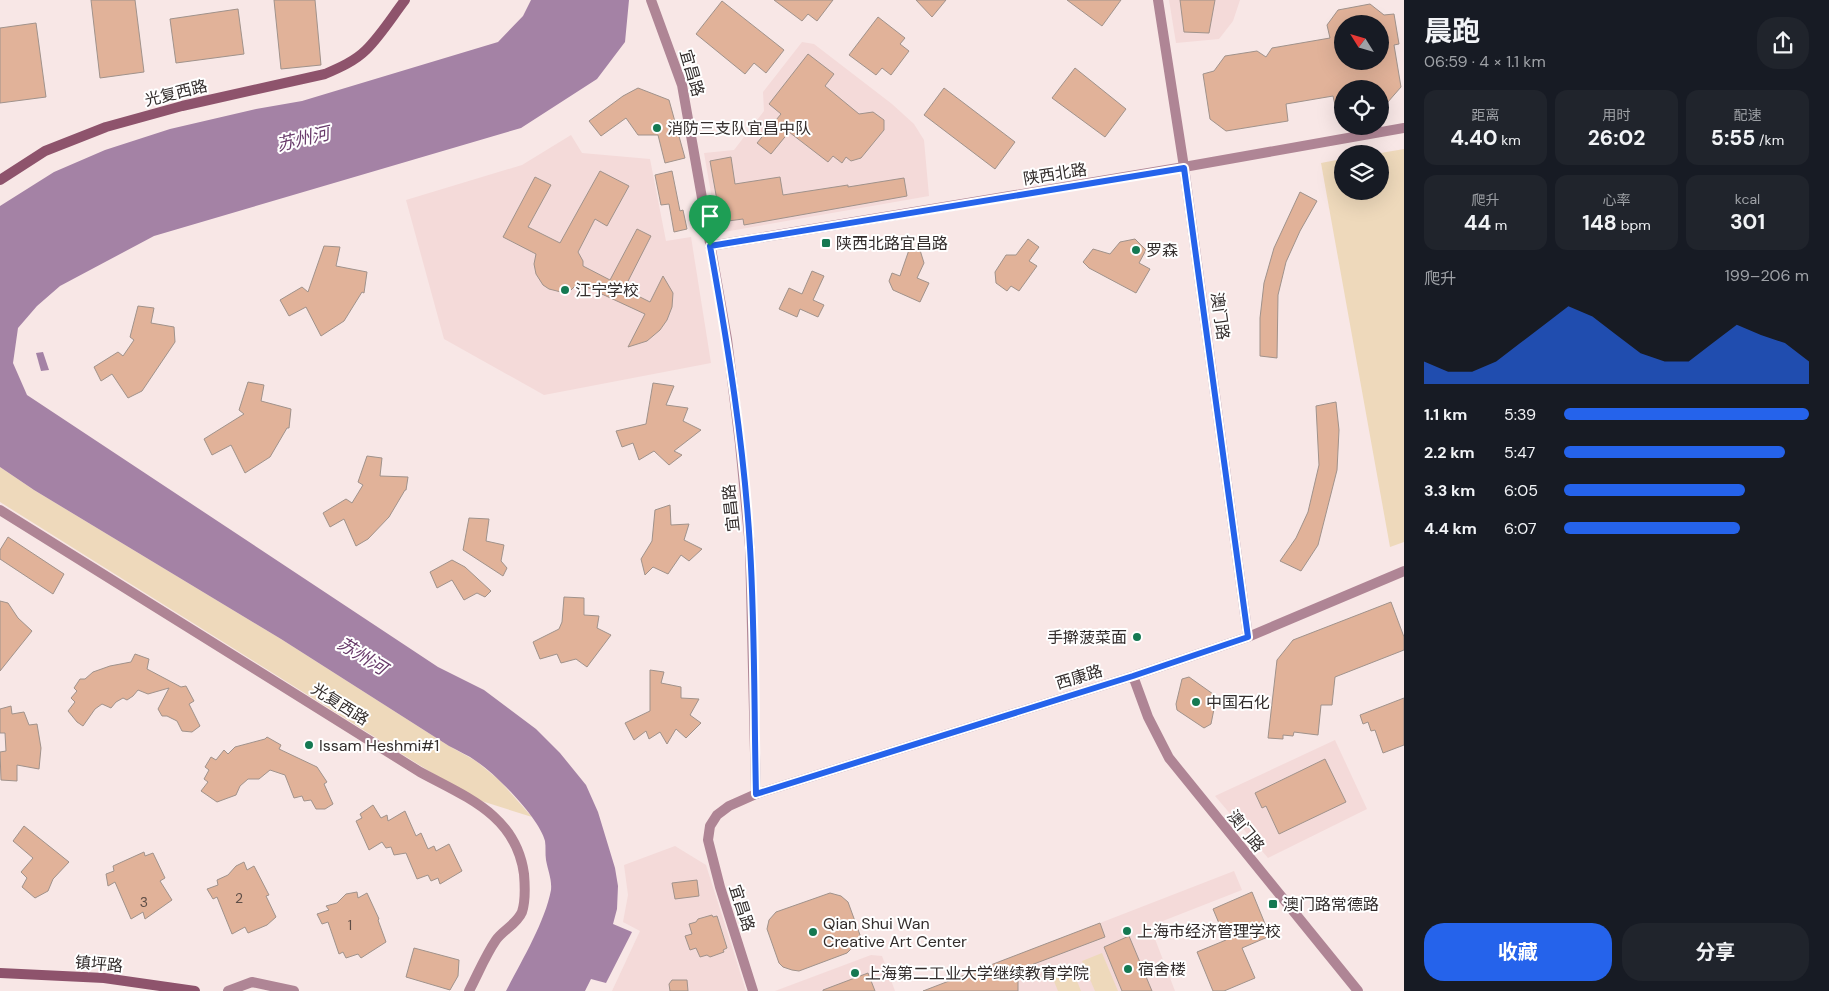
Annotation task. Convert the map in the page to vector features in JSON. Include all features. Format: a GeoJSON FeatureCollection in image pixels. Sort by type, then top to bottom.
{"type":"FeatureCollection","features":[{"type":"Feature","properties":{"kind":"main road","name":"光复西路"},"geometry":{"type":"LineString","coordinates":[[0,180],[45,151],[106,126],[182,106],[325,74],[344,66],[365,52],[405,0]]}},
{"type":"Feature","properties":{"kind":"main road","name":"镇坪路"},"geometry":{"type":"LineString","coordinates":[[0,972],[104,978],[195,991]]}},
{"type":"Feature","properties":{"kind":"street","name":"宜昌路"},"geometry":{"type":"LineString","coordinates":[[651,0],[682,85],[728,349],[750,547],[756,794],[729,806],[717,815],[710,826],[708,840],[720,887],[753,991]]}},
{"type":"Feature","properties":{"kind":"street","name":"澳门路"},"geometry":{"type":"LineString","coordinates":[[1158,0],[1184,168],[1248,637]]}},
{"type":"Feature","properties":{"kind":"street","name":"陕西北路"},"geometry":{"type":"LineString","coordinates":[[710,246],[1184,168],[1404,128]]}},
{"type":"Feature","properties":{"kind":"street","name":"光复西路"},"geometry":{"type":"LineString","coordinates":[[0,510],[420,772],[490,811],[503,824],[516,844],[523,865],[526,887],[522,912],[489,950],[469,991]]}},
{"type":"Feature","properties":{"kind":"street","name":"西康路"},"geometry":{"type":"LineString","coordinates":[[756,794],[1133,676],[1248,637],[1404,571]]}},
{"type":"Feature","properties":{"kind":"street","name":"澳门路"},"geometry":{"type":"LineString","coordinates":[[1133,676],[1148,717],[1169,758],[1358,991]]}},
{"type":"Feature","properties":{"kind":"street"},"geometry":{"type":"LineString","coordinates":[[228,991],[252,982],[294,991]]}},
{"type":"Feature","properties":{"kind":"shaded area"},"geometry":{"type":"Polygon","coordinates":[[[1169,0],[1240,0],[1233,21],[1219,39],[1176,43],[1169,0]]]}},
{"type":"Feature","properties":{"kind":"shaded area"},"geometry":{"type":"Polygon","coordinates":[[[802,42],[814,44],[892,104],[914,124],[924,140],[929,196],[718,233],[704,153],[734,150],[764,111],[763,92],[802,42]]]}},
{"type":"Feature","properties":{"kind":"shaded area","name":"江宁学校"},"geometry":{"type":"Polygon","coordinates":[[[571,135],[582,153],[650,159],[666,241],[691,237],[711,363],[544,395],[444,339],[406,200],[522,165],[571,135]]]}},
{"type":"Feature","properties":{"kind":"shaded area"},"geometry":{"type":"Polygon","coordinates":[[[1404,149],[1404,542],[1390,547],[1321,163],[1334,161],[1334,200],[1389,200],[1389,152],[1404,149]]]}},
{"type":"Feature","properties":{"kind":"shaded area"},"geometry":{"type":"Polygon","coordinates":[[[0,467],[34,490],[281,639],[449,746],[476,761],[499,780],[532,817],[472,798],[0,502],[0,467]]]}},
{"type":"Feature","properties":{"kind":"shaded area"},"geometry":{"type":"Polygon","coordinates":[[[1335,740],[1367,809],[1268,858],[1215,796],[1335,740]]]}},
{"type":"Feature","properties":{"kind":"shaded area"},"geometry":{"type":"Polygon","coordinates":[[[675,846],[706,865],[746,991],[612,991],[640,931],[623,922],[628,895],[624,865],[675,846]]]}},
{"type":"Feature","properties":{"kind":"shaded area","name":"上海市经济管理学校"},"geometry":{"type":"Polygon","coordinates":[[[1234,871],[1242,890],[1150,926],[1175,991],[962,991],[1104,936],[1100,923],[1234,871]]]}},
{"type":"Feature","properties":{"kind":"shaded area"},"geometry":{"type":"Polygon","coordinates":[[[1102,953],[1118,991],[1095,991],[1082,961],[1102,953]]]}},
{"type":"Feature","properties":{"kind":"shaded area","name":"上海第二工业大学继续教育学院"},"geometry":{"type":"Polygon","coordinates":[[[871,955],[882,956],[895,991],[775,991],[871,955]]]}},
{"type":"Feature","properties":{"kind":"shaded area"},"geometry":{"type":"Polygon","coordinates":[[[1071,966],[1081,991],[1058,991],[1051,974],[1071,966]]]}},
{"type":"Feature","properties":{"kind":"water","name":"苏州河"},"geometry":{"type":"Polygon","coordinates":[[[531,0],[629,0],[625,42],[597,79],[521,128],[154,236],[60,286],[37,306],[18,328],[13,363],[27,395],[438,667],[484,690],[536,729],[560,753],[586,785],[598,812],[615,868],[618,886],[617,909],[613,924],[632,932],[606,983],[591,979],[585,991],[506,991],[544,915],[551,886],[546,860],[545,841],[535,821],[516,798],[485,767],[281,639],[34,490],[0,467],[0,206],[54,172],[105,150],[170,129],[256,109],[302,101],[498,42],[523,16],[531,0]]]}},
{"type":"Feature","properties":{"kind":"water"},"geometry":{"type":"Polygon","coordinates":[[[43,352],[49,370],[41,371],[36,353],[43,352]]]}},
{"type":"Feature","properties":{"kind":"building"},"geometry":{"type":"Polygon","coordinates":[[[91,0],[135,0],[144,72],[100,78],[91,0]]]}},
{"type":"Feature","properties":{"kind":"building"},"geometry":{"type":"Polygon","coordinates":[[[274,0],[315,0],[321,65],[281,69],[274,0]]]}},
{"type":"Feature","properties":{"kind":"building"},"geometry":{"type":"Polygon","coordinates":[[[774,0],[833,0],[817,21],[808,14],[802,21],[774,0]]]}},
{"type":"Feature","properties":{"kind":"building"},"geometry":{"type":"Polygon","coordinates":[[[916,0],[946,0],[932,17],[916,0]]]}},
{"type":"Feature","properties":{"kind":"building"},"geometry":{"type":"Polygon","coordinates":[[[1067,0],[1121,0],[1102,26],[1067,0]]]}},
{"type":"Feature","properties":{"kind":"building"},"geometry":{"type":"Polygon","coordinates":[[[1180,0],[1215,0],[1209,33],[1184,32],[1180,0]]]}},
{"type":"Feature","properties":{"kind":"building"},"geometry":{"type":"Polygon","coordinates":[[[722,1],[784,50],[766,73],[754,63],[745,74],[696,34],[722,1]]]}},
{"type":"Feature","properties":{"kind":"building"},"geometry":{"type":"Polygon","coordinates":[[[1370,4],[1384,15],[1334,15],[1338,10],[1370,4]]]}},
{"type":"Feature","properties":{"kind":"building"},"geometry":{"type":"Polygon","coordinates":[[[238,9],[244,54],[176,63],[170,19],[238,9]]]}},
{"type":"Feature","properties":{"kind":"building"},"geometry":{"type":"Polygon","coordinates":[[[1394,14],[1399,44],[1394,45],[1401,87],[1389,101],[1389,80],[1334,80],[1334,100],[1333,96],[1286,104],[1288,121],[1226,131],[1210,119],[1203,74],[1214,71],[1225,56],[1257,51],[1266,57],[1272,48],[1330,38],[1327,25],[1334,15],[1334,70],[1389,70],[1389,15],[1384,15],[1394,14]]]}},
{"type":"Feature","properties":{"kind":"building"},"geometry":{"type":"Polygon","coordinates":[[[878,17],[905,38],[900,44],[909,51],[891,75],[882,68],[876,75],[849,55],[878,17]]]}},
{"type":"Feature","properties":{"kind":"building"},"geometry":{"type":"Polygon","coordinates":[[[36,23],[46,97],[0,103],[0,28],[36,23]]]}},
{"type":"Feature","properties":{"kind":"building"},"geometry":{"type":"Polygon","coordinates":[[[808,54],[834,74],[825,86],[859,114],[873,112],[884,120],[884,130],[861,158],[851,161],[846,157],[842,163],[833,156],[828,162],[789,132],[771,154],[757,143],[781,114],[769,104],[808,54]]]}},
{"type":"Feature","properties":{"kind":"building"},"geometry":{"type":"Polygon","coordinates":[[[1075,68],[1126,109],[1105,137],[1052,98],[1075,68]]]}},
{"type":"Feature","properties":{"kind":"building","name":"消防三支队宜昌中队"},"geometry":{"type":"Polygon","coordinates":[[[638,88],[669,100],[685,158],[665,163],[658,135],[638,135],[626,118],[601,136],[589,121],[623,96],[638,88]]]}},
{"type":"Feature","properties":{"kind":"building"},"geometry":{"type":"Polygon","coordinates":[[[944,88],[1015,142],[995,169],[924,115],[944,88]]]}},
{"type":"Feature","properties":{"kind":"building"},"geometry":{"type":"Polygon","coordinates":[[[731,157],[735,184],[780,177],[783,195],[904,178],[907,196],[744,225],[743,219],[728,221],[725,205],[718,206],[710,161],[731,157]]]}},
{"type":"Feature","properties":{"kind":"building"},"geometry":{"type":"Polygon","coordinates":[[[600,171],[629,186],[607,226],[595,219],[578,252],[583,261],[583,266],[610,280],[637,229],[651,236],[624,289],[650,302],[663,276],[673,293],[672,307],[667,320],[660,330],[647,341],[628,347],[645,314],[578,283],[570,291],[561,292],[549,289],[543,285],[536,274],[534,264],[536,254],[503,237],[535,177],[551,185],[528,227],[560,243],[600,171]]]}},
{"type":"Feature","properties":{"kind":"building"},"geometry":{"type":"Polygon","coordinates":[[[672,171],[680,211],[683,210],[687,229],[674,232],[669,204],[661,205],[655,175],[672,171]]]}},
{"type":"Feature","properties":{"kind":"building"},"geometry":{"type":"Polygon","coordinates":[[[1300,192],[1317,201],[1300,231],[1286,262],[1278,295],[1277,358],[1260,356],[1260,318],[1264,283],[1274,248],[1300,192]]]}},
{"type":"Feature","properties":{"kind":"building"},"geometry":{"type":"Polygon","coordinates":[[[1028,239],[1039,247],[1029,261],[1037,266],[1019,291],[1011,286],[1007,291],[996,283],[995,272],[1006,255],[1016,255],[1028,239]]]}},
{"type":"Feature","properties":{"kind":"building"},"geometry":{"type":"Polygon","coordinates":[[[1135,239],[1146,250],[1139,263],[1150,269],[1136,293],[1089,268],[1083,262],[1093,249],[1110,254],[1120,242],[1135,239]]]}},
{"type":"Feature","properties":{"kind":"building"},"geometry":{"type":"Polygon","coordinates":[[[324,246],[340,247],[336,266],[367,272],[364,293],[362,292],[344,321],[321,336],[306,307],[289,316],[280,300],[302,287],[308,292],[324,246]]]}},
{"type":"Feature","properties":{"kind":"building"},"geometry":{"type":"Polygon","coordinates":[[[910,247],[920,250],[924,263],[917,278],[929,283],[920,302],[893,290],[889,281],[892,273],[900,276],[910,247]]]}},
{"type":"Feature","properties":{"kind":"building"},"geometry":{"type":"Polygon","coordinates":[[[812,271],[824,276],[813,300],[824,305],[818,317],[800,309],[797,317],[779,309],[789,288],[802,294],[812,271]]]}},
{"type":"Feature","properties":{"kind":"building"},"geometry":{"type":"Polygon","coordinates":[[[138,306],[154,308],[151,323],[174,327],[175,342],[142,391],[128,398],[112,374],[101,381],[94,367],[118,352],[123,356],[134,340],[130,337],[138,306]]]}},
{"type":"Feature","properties":{"kind":"building"},"geometry":{"type":"Polygon","coordinates":[[[248,382],[264,385],[261,401],[291,409],[289,428],[287,428],[270,457],[245,473],[231,445],[212,455],[204,439],[244,414],[239,410],[248,382]]]}},
{"type":"Feature","properties":{"kind":"building"},"geometry":{"type":"Polygon","coordinates":[[[653,383],[674,386],[666,405],[688,408],[683,421],[701,430],[674,451],[682,455],[669,465],[654,451],[639,460],[633,443],[622,447],[616,431],[646,424],[653,383]]]}},
{"type":"Feature","properties":{"kind":"building"},"geometry":{"type":"Polygon","coordinates":[[[1336,402],[1339,430],[1337,470],[1318,545],[1301,571],[1280,561],[1296,538],[1308,512],[1319,465],[1316,406],[1336,402]]]}},
{"type":"Feature","properties":{"kind":"building"},"geometry":{"type":"Polygon","coordinates":[[[367,456],[382,458],[380,476],[408,477],[406,490],[389,517],[368,539],[356,546],[344,519],[330,527],[323,513],[346,499],[352,503],[363,485],[358,482],[367,456]]]}},
{"type":"Feature","properties":{"kind":"building"},"geometry":{"type":"Polygon","coordinates":[[[670,505],[671,525],[689,524],[684,540],[702,549],[689,561],[681,555],[668,574],[653,567],[645,575],[641,559],[652,541],[655,510],[670,505]]]}},
{"type":"Feature","properties":{"kind":"building"},"geometry":{"type":"Polygon","coordinates":[[[469,518],[489,519],[486,541],[504,545],[501,561],[507,568],[503,576],[463,550],[469,518]]]}},
{"type":"Feature","properties":{"kind":"building"},"geometry":{"type":"Polygon","coordinates":[[[8,537],[64,574],[53,594],[0,559],[0,550],[8,537]]]}},
{"type":"Feature","properties":{"kind":"building"},"geometry":{"type":"Polygon","coordinates":[[[452,560],[465,567],[491,591],[485,597],[477,593],[464,600],[452,580],[437,588],[430,572],[452,560]]]}},
{"type":"Feature","properties":{"kind":"building"},"geometry":{"type":"Polygon","coordinates":[[[564,597],[584,598],[584,615],[599,616],[597,628],[611,635],[587,667],[576,659],[561,663],[557,654],[540,659],[533,642],[559,629],[562,622],[564,597]]]}},
{"type":"Feature","properties":{"kind":"building"},"geometry":{"type":"Polygon","coordinates":[[[0,601],[8,603],[18,618],[32,631],[0,671],[0,601]]]}},
{"type":"Feature","properties":{"kind":"building"},"geometry":{"type":"Polygon","coordinates":[[[1391,602],[1404,637],[1404,650],[1335,677],[1332,705],[1321,705],[1318,735],[1294,732],[1293,736],[1283,735],[1283,739],[1268,738],[1277,660],[1293,640],[1391,602]]]}},
{"type":"Feature","properties":{"kind":"building"},"geometry":{"type":"Polygon","coordinates":[[[135,654],[149,659],[147,669],[181,687],[186,686],[194,701],[189,704],[200,726],[192,732],[182,731],[177,721],[167,716],[162,716],[158,709],[169,688],[148,694],[138,690],[127,700],[123,698],[116,702],[111,708],[102,704],[95,709],[83,726],[77,722],[68,711],[75,702],[71,698],[77,691],[74,688],[80,679],[85,679],[93,672],[110,666],[131,662],[135,654]]]}},
{"type":"Feature","properties":{"kind":"building"},"geometry":{"type":"Polygon","coordinates":[[[650,670],[664,672],[661,683],[681,687],[681,698],[699,699],[690,715],[701,723],[686,738],[676,729],[667,744],[660,732],[649,739],[646,731],[634,740],[625,723],[650,711],[650,670]]]}},
{"type":"Feature","properties":{"kind":"building","name":"中国石化"},"geometry":{"type":"Polygon","coordinates":[[[1189,677],[1213,694],[1216,699],[1211,724],[1204,728],[1177,710],[1176,704],[1182,679],[1189,677]]]}},
{"type":"Feature","properties":{"kind":"building"},"geometry":{"type":"Polygon","coordinates":[[[1404,698],[1404,745],[1383,753],[1375,730],[1371,731],[1368,722],[1363,724],[1360,715],[1404,698]]]}},
{"type":"Feature","properties":{"kind":"building"},"geometry":{"type":"Polygon","coordinates":[[[11,706],[12,714],[24,712],[29,725],[37,724],[41,748],[39,769],[17,765],[17,781],[1,780],[0,752],[6,751],[5,733],[0,733],[0,709],[11,706]]]}},
{"type":"Feature","properties":{"kind":"building"},"geometry":{"type":"Polygon","coordinates":[[[267,737],[281,745],[279,749],[317,767],[327,782],[324,784],[333,804],[325,809],[316,809],[311,800],[304,801],[302,796],[294,798],[285,775],[270,770],[259,779],[248,779],[240,786],[236,795],[217,802],[201,791],[208,782],[204,779],[209,770],[205,767],[211,757],[216,760],[224,750],[228,754],[235,747],[267,737]]]}},
{"type":"Feature","properties":{"kind":"building"},"geometry":{"type":"Polygon","coordinates":[[[1325,759],[1346,802],[1279,834],[1266,806],[1262,808],[1255,793],[1325,759]]]}},
{"type":"Feature","properties":{"kind":"building"},"geometry":{"type":"Polygon","coordinates":[[[373,805],[381,818],[387,815],[388,821],[405,811],[416,836],[421,833],[428,849],[434,846],[436,851],[449,844],[462,871],[440,884],[438,878],[431,881],[428,875],[417,879],[406,853],[394,855],[391,847],[386,848],[382,842],[369,850],[356,821],[362,818],[360,814],[373,805]]]}},
{"type":"Feature","properties":{"kind":"building"},"geometry":{"type":"Polygon","coordinates":[[[24,826],[69,862],[53,879],[48,891],[35,898],[22,887],[27,878],[21,872],[33,858],[13,841],[24,826]]]}},
{"type":"Feature","properties":{"kind":"building"},"geometry":{"type":"Polygon","coordinates":[[[144,852],[145,856],[153,853],[165,878],[160,881],[172,900],[145,919],[143,912],[131,919],[115,882],[108,886],[106,874],[114,871],[113,866],[144,852]]]}},
{"type":"Feature","properties":{"kind":"building"},"geometry":{"type":"Polygon","coordinates":[[[244,862],[247,870],[254,866],[269,895],[266,896],[276,917],[267,925],[248,933],[245,927],[232,934],[217,897],[213,899],[207,889],[218,885],[217,880],[228,875],[236,866],[244,862]]]}},
{"type":"Feature","properties":{"kind":"building"},"geometry":{"type":"Polygon","coordinates":[[[697,880],[699,896],[675,899],[672,883],[697,880]]]}},
{"type":"Feature","properties":{"kind":"building"},"geometry":{"type":"Polygon","coordinates":[[[357,892],[358,898],[367,893],[379,919],[386,942],[361,958],[358,954],[346,958],[343,952],[339,954],[328,922],[322,924],[317,914],[329,910],[326,906],[337,903],[346,894],[357,892]]]}},
{"type":"Feature","properties":{"kind":"building"},"geometry":{"type":"Polygon","coordinates":[[[1252,892],[1270,936],[1242,948],[1255,978],[1224,991],[1213,991],[1197,952],[1226,940],[1213,909],[1252,892]]]}},
{"type":"Feature","properties":{"kind":"building","name":"Qian Shui Wan Creative Art Center"},"geometry":{"type":"Polygon","coordinates":[[[830,893],[841,896],[848,902],[860,935],[856,944],[847,953],[799,971],[783,967],[779,963],[767,929],[769,920],[776,912],[830,893]]]}},
{"type":"Feature","properties":{"kind":"building"},"geometry":{"type":"Polygon","coordinates":[[[712,915],[713,917],[717,916],[727,948],[723,950],[724,952],[710,957],[707,955],[700,957],[696,948],[690,950],[685,936],[692,934],[689,924],[712,915]]]}},
{"type":"Feature","properties":{"kind":"building"},"geometry":{"type":"Polygon","coordinates":[[[1100,923],[1105,937],[1018,970],[1018,991],[923,991],[1100,923]]]}},
{"type":"Feature","properties":{"kind":"building","name":"宿舍楼"},"geometry":{"type":"Polygon","coordinates":[[[1129,936],[1152,991],[1122,991],[1104,947],[1129,936]]]}},
{"type":"Feature","properties":{"kind":"building"},"geometry":{"type":"Polygon","coordinates":[[[414,948],[459,960],[458,976],[450,990],[406,977],[414,948]]]}},
{"type":"Feature","properties":{"kind":"building"},"geometry":{"type":"Polygon","coordinates":[[[868,973],[875,991],[823,991],[823,990],[868,973]]]}},
{"type":"Feature","properties":{"kind":"building"},"geometry":{"type":"Polygon","coordinates":[[[672,980],[687,980],[688,991],[670,991],[669,984],[672,980]]]}},
{"type":"Feature","properties":{"kind":"place","name":"消防三支队宜昌中队"},"geometry":{"type":"Point","coordinates":[657,128]}},
{"type":"Feature","properties":{"kind":"place","name":"陕西北路宜昌路"},"geometry":{"type":"Point","coordinates":[826,243]}},
{"type":"Feature","properties":{"kind":"place","name":"罗森"},"geometry":{"type":"Point","coordinates":[1136,250]}},
{"type":"Feature","properties":{"kind":"place","name":"江宁学校"},"geometry":{"type":"Point","coordinates":[565,290]}},
{"type":"Feature","properties":{"kind":"place","name":"手擀菠菜面"},"geometry":{"type":"Point","coordinates":[1137,637]}},
{"type":"Feature","properties":{"kind":"place","name":"中国石化"},"geometry":{"type":"Point","coordinates":[1196,702]}},
{"type":"Feature","properties":{"kind":"place","name":"Issam Heshmi#1"},"geometry":{"type":"Point","coordinates":[309,745]}},
{"type":"Feature","properties":{"kind":"place","name":"澳门路常德路"},"geometry":{"type":"Point","coordinates":[1273,904]}},
{"type":"Feature","properties":{"kind":"place","name":"上海市经济管理学校"},"geometry":{"type":"Point","coordinates":[1127,931]}},
{"type":"Feature","properties":{"kind":"place","name":"Qian Shui Wan Creative Art Center"},"geometry":{"type":"Point","coordinates":[813,932]}},
{"type":"Feature","properties":{"kind":"place","name":"宿舍楼"},"geometry":{"type":"Point","coordinates":[1128,969]}},
{"type":"Feature","properties":{"kind":"place","name":"上海第二工业大学继续教育学院"},"geometry":{"type":"Point","coordinates":[855,973]}},
{"type":"Feature","properties":{"kind":"route"},"geometry":{"type":"LineString","coordinates":[[1184,168],[1248,637],[1133,676],[756,794],[750,547],[727,340],[710,246],[1184,168]]}}]}
